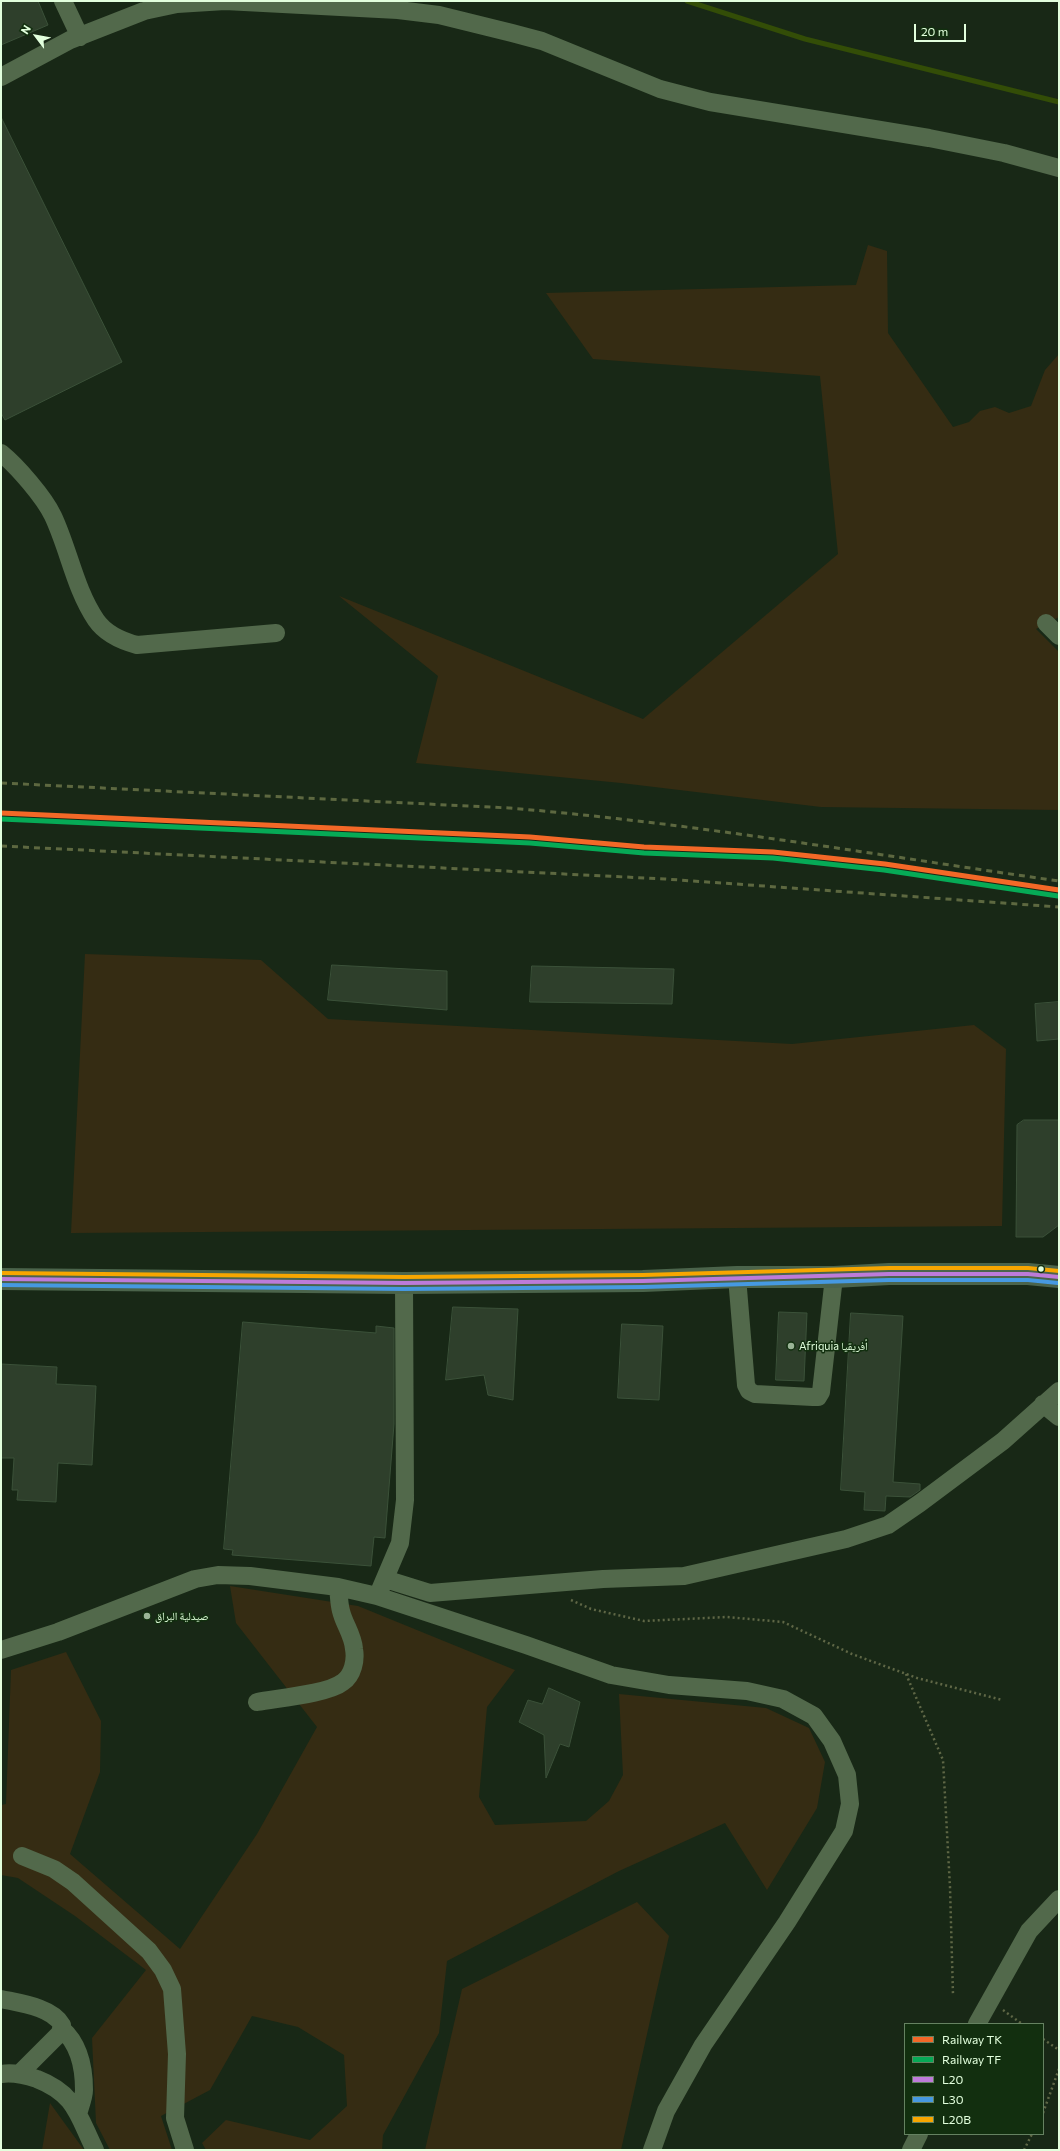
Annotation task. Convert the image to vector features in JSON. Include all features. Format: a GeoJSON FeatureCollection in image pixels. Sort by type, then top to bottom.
{"type":"FeatureCollection","features":[{"type":"Feature","properties":{"kind":"main road"},"geometry":{"type":"LineString","coordinates":[[1,1278],[404,1283],[643,1281],[737,1277],[834,1277],[889,1274],[1028,1274],[1059,1277]]}},
{"type":"Feature","properties":{"kind":"street"},"geometry":{"type":"LineString","coordinates":[[63,1],[80,37]]}},
{"type":"Feature","properties":{"kind":"street"},"geometry":{"type":"LineString","coordinates":[[1,77],[80,37],[144,11],[177,4],[225,1],[339,6],[439,15],[542,41],[660,90],[704,100],[929,138],[1004,153],[1059,168]]}},
{"type":"Feature","properties":{"kind":"street"},"geometry":{"type":"LineString","coordinates":[[1,453],[17,466],[53,515],[81,591],[96,621],[108,632],[123,641],[137,645],[276,633]]}},
{"type":"Feature","properties":{"kind":"street"},"geometry":{"type":"LineString","coordinates":[[1046,623],[1059,636]]}},
{"type":"Feature","properties":{"kind":"street"},"geometry":{"type":"LineString","coordinates":[[737,1277],[746,1384],[749,1391],[755,1394],[813,1398],[818,1397],[821,1392],[834,1277]]}},
{"type":"Feature","properties":{"kind":"street"},"geometry":{"type":"LineString","coordinates":[[377,1596],[400,1543],[405,1500],[404,1283]]}},
{"type":"Feature","properties":{"kind":"street"},"geometry":{"type":"LineString","coordinates":[[385,1579],[430,1593],[603,1579],[684,1576],[846,1538],[888,1525],[1003,1440],[1059,1391]]}},
{"type":"Feature","properties":{"kind":"street"},"geometry":{"type":"LineString","coordinates":[[1044,1404],[1059,1417]]}},
{"type":"Feature","properties":{"kind":"street"},"geometry":{"type":"LineString","coordinates":[[1,1650],[58,1632],[195,1579],[218,1576],[250,1576],[338,1587],[377,1596],[526,1645],[611,1675],[668,1685],[747,1691],[783,1699],[814,1716],[832,1741],[847,1775],[850,1804],[844,1830],[786,1922],[703,2045],[666,2111],[652,2150]]}},
{"type":"Feature","properties":{"kind":"street"},"geometry":{"type":"LineString","coordinates":[[257,1702],[331,1689],[343,1682],[349,1676],[355,1662],[354,1648],[350,1629],[342,1612],[338,1587]]}},
{"type":"Feature","properties":{"kind":"street"},"geometry":{"type":"LineString","coordinates":[[22,1856],[54,1869],[73,1882],[149,1951],[163,1970],[172,1989],[177,2054],[175,2118],[185,2150]]}},
{"type":"Feature","properties":{"kind":"street"},"geometry":{"type":"LineString","coordinates":[[978,2023],[1029,1931],[1059,1899]]}},
{"type":"Feature","properties":{"kind":"street"},"geometry":{"type":"LineString","coordinates":[[1,1999],[49,2014],[60,2021],[62,2029],[78,2047],[84,2090],[78,2114]]}},
{"type":"Feature","properties":{"kind":"street"},"geometry":{"type":"LineString","coordinates":[[19,2074],[60,2033],[62,2029]]}},
{"type":"Feature","properties":{"kind":"street"},"geometry":{"type":"LineString","coordinates":[[1,2074],[19,2074],[58,2089],[65,2094],[78,2114],[95,2150]]}},
{"type":"Feature","properties":{"kind":"street"},"geometry":{"type":"LineString","coordinates":[[911,2150],[918,2135]]}},
{"type":"Feature","properties":{"kind":"path"},"geometry":{"type":"LineString","coordinates":[[565,1596],[590,1609],[644,1621],[727,1617],[783,1622],[852,1654],[906,1674],[1002,1700]]}},
{"type":"Feature","properties":{"kind":"path"},"geometry":{"type":"LineString","coordinates":[[906,1674],[943,1760],[950,1887],[953,1995]]}},
{"type":"Feature","properties":{"kind":"path"},"geometry":{"type":"LineString","coordinates":[[990,2001],[1021,2023]]}},
{"type":"Feature","properties":{"kind":"path"},"geometry":{"type":"LineString","coordinates":[[1044,2040],[1059,2050]]}},
{"type":"Feature","properties":{"kind":"path"},"geometry":{"type":"LineString","coordinates":[[1044,2110],[1059,2069]]}},
{"type":"Feature","properties":{"kind":"path"},"geometry":{"type":"LineString","coordinates":[[1024,2150],[1032,2135]]}},
{"type":"Feature","properties":{"kind":"shaded area"},"geometry":{"type":"Polygon","coordinates":[[[868,245],[887,251],[888,333],[953,427],[969,422],[980,411],[995,407],[1009,413],[1031,406],[1045,370],[1059,354],[1059,617],[1036,629],[1059,652],[1059,810],[821,807],[621,783],[416,763],[438,676],[339,596],[643,719],[838,554],[820,376],[593,359],[546,293],[856,285],[868,245]]]}},
{"type":"Feature","properties":{"kind":"shaded area"},"geometry":{"type":"Polygon","coordinates":[[[85,954],[261,960],[328,1019],[792,1044],[974,1025],[1006,1049],[1002,1226],[71,1233],[85,954]]]}},
{"type":"Feature","properties":{"kind":"shaded area"},"geometry":{"type":"Polygon","coordinates":[[[230,1586],[358,1606],[515,1670],[487,1707],[479,1797],[495,1825],[586,1821],[609,1801],[623,1775],[619,1694],[766,1708],[809,1728],[825,1762],[817,1808],[767,1890],[725,1823],[619,1871],[447,1961],[439,2033],[383,2135],[382,2150],[206,2150],[202,2143],[226,2120],[310,2140],[347,2106],[344,2055],[298,2027],[252,2016],[210,2090],[161,2116],[172,2150],[110,2150],[96,2123],[92,2038],[146,1970],[75,1916],[18,1878],[1,1875],[1,1805],[6,1804],[11,1670],[66,1652],[101,1721],[100,1772],[70,1854],[180,1949],[257,1834],[317,1727],[236,1623],[230,1586]]]}},
{"type":"Feature","properties":{"kind":"shaded area"},"geometry":{"type":"Polygon","coordinates":[[[637,1902],[669,1936],[621,2150],[425,2150],[462,1989],[637,1902]]]}},
{"type":"Feature","properties":{"kind":"shaded area"},"geometry":{"type":"Polygon","coordinates":[[[50,2103],[84,2150],[42,2150],[50,2103]]]}},
{"type":"Feature","properties":{"kind":"building"},"geometry":{"type":"Polygon","coordinates":[[[1,1],[38,1],[48,25],[1,45],[1,1]]]}},
{"type":"Feature","properties":{"kind":"building"},"geometry":{"type":"Polygon","coordinates":[[[1,117],[122,362],[5,420],[1,413],[1,117]]]}},
{"type":"Feature","properties":{"kind":"building"},"geometry":{"type":"Polygon","coordinates":[[[332,965],[447,971],[447,1010],[328,1000],[332,965]]]}},
{"type":"Feature","properties":{"kind":"building"},"geometry":{"type":"Polygon","coordinates":[[[532,966],[674,969],[672,1004],[530,1002],[532,966]]]}},
{"type":"Feature","properties":{"kind":"building"},"geometry":{"type":"Polygon","coordinates":[[[1059,1002],[1059,1039],[1037,1041],[1035,1004],[1059,1002]]]}},
{"type":"Feature","properties":{"kind":"building"},"geometry":{"type":"Polygon","coordinates":[[[1024,1120],[1059,1120],[1059,1225],[1043,1237],[1016,1237],[1017,1125],[1024,1120]]]}},
{"type":"Feature","properties":{"kind":"building"},"geometry":{"type":"Polygon","coordinates":[[[453,1307],[518,1309],[513,1400],[488,1395],[484,1375],[446,1380],[453,1307]]]}},
{"type":"Feature","properties":{"kind":"building"},"geometry":{"type":"Polygon","coordinates":[[[779,1312],[807,1313],[804,1381],[776,1380],[779,1312]]]}},
{"type":"Feature","properties":{"kind":"building"},"geometry":{"type":"Polygon","coordinates":[[[851,1313],[903,1316],[893,1482],[920,1484],[920,1490],[910,1497],[886,1496],[885,1511],[864,1510],[865,1492],[841,1490],[851,1313]]]}},
{"type":"Feature","properties":{"kind":"building"},"geometry":{"type":"Polygon","coordinates":[[[243,1322],[376,1333],[376,1326],[394,1328],[394,1424],[385,1538],[374,1537],[371,1566],[232,1555],[233,1550],[224,1549],[243,1322]]]}},
{"type":"Feature","properties":{"kind":"building"},"geometry":{"type":"Polygon","coordinates":[[[622,1324],[663,1326],[659,1400],[618,1398],[622,1324]]]}},
{"type":"Feature","properties":{"kind":"building"},"geometry":{"type":"Polygon","coordinates":[[[1,1364],[57,1367],[56,1384],[96,1386],[92,1465],[58,1463],[56,1502],[17,1500],[18,1490],[12,1490],[14,1458],[1,1458],[1,1364]]]}},
{"type":"Feature","properties":{"kind":"building"},"geometry":{"type":"Polygon","coordinates":[[[549,1688],[580,1702],[569,1747],[560,1744],[546,1778],[544,1735],[519,1722],[528,1700],[542,1704],[549,1688]]]}},
{"type":"Feature","properties":{"kind":"waterway"},"geometry":{"type":"LineString","coordinates":[[687,1],[805,39],[1059,102]]}},
{"type":"Feature","properties":{"kind":"railway"},"geometry":{"type":"LineString","coordinates":[[1,783],[509,808],[578,814],[784,840],[1059,881]]}},
{"type":"Feature","properties":{"kind":"railway"},"geometry":{"type":"LineString","coordinates":[[1,846],[665,879],[1059,907]]}},
{"type":"Feature","properties":{"kind":"rail line","name":"TK"},"geometry":{"type":"LineString","coordinates":[[1,813],[530,837],[644,847],[773,852],[885,864],[1059,890]]}},
{"type":"Feature","properties":{"kind":"rail line","name":"TF"},"geometry":{"type":"LineString","coordinates":[[1,819],[530,843],[644,853],[773,858],[884,870],[1058,896]]}},
{"type":"Feature","properties":{"kind":"transit line","name":"L20B"},"geometry":{"type":"LineString","coordinates":[[1,1273],[404,1277],[643,1275],[889,1268],[1028,1268],[1059,1271]]}},
{"type":"Feature","properties":{"kind":"transit line","name":"L20"},"geometry":{"type":"LineString","coordinates":[[1,1279],[404,1283],[643,1281],[889,1274],[1028,1274],[1059,1277]]}},
{"type":"Feature","properties":{"kind":"transit line","name":"L30"},"geometry":{"type":"LineString","coordinates":[[1,1285],[404,1289],[643,1287],[889,1280],[1028,1280],[1058,1283]]}},
{"type":"Feature","properties":{"kind":"place","name":"Afriquia أفريقيا"},"geometry":{"type":"Point","coordinates":[791,1346]}},
{"type":"Feature","properties":{"kind":"place","name":"صيدلية البراق"},"geometry":{"type":"Point","coordinates":[147,1616]}}]}
